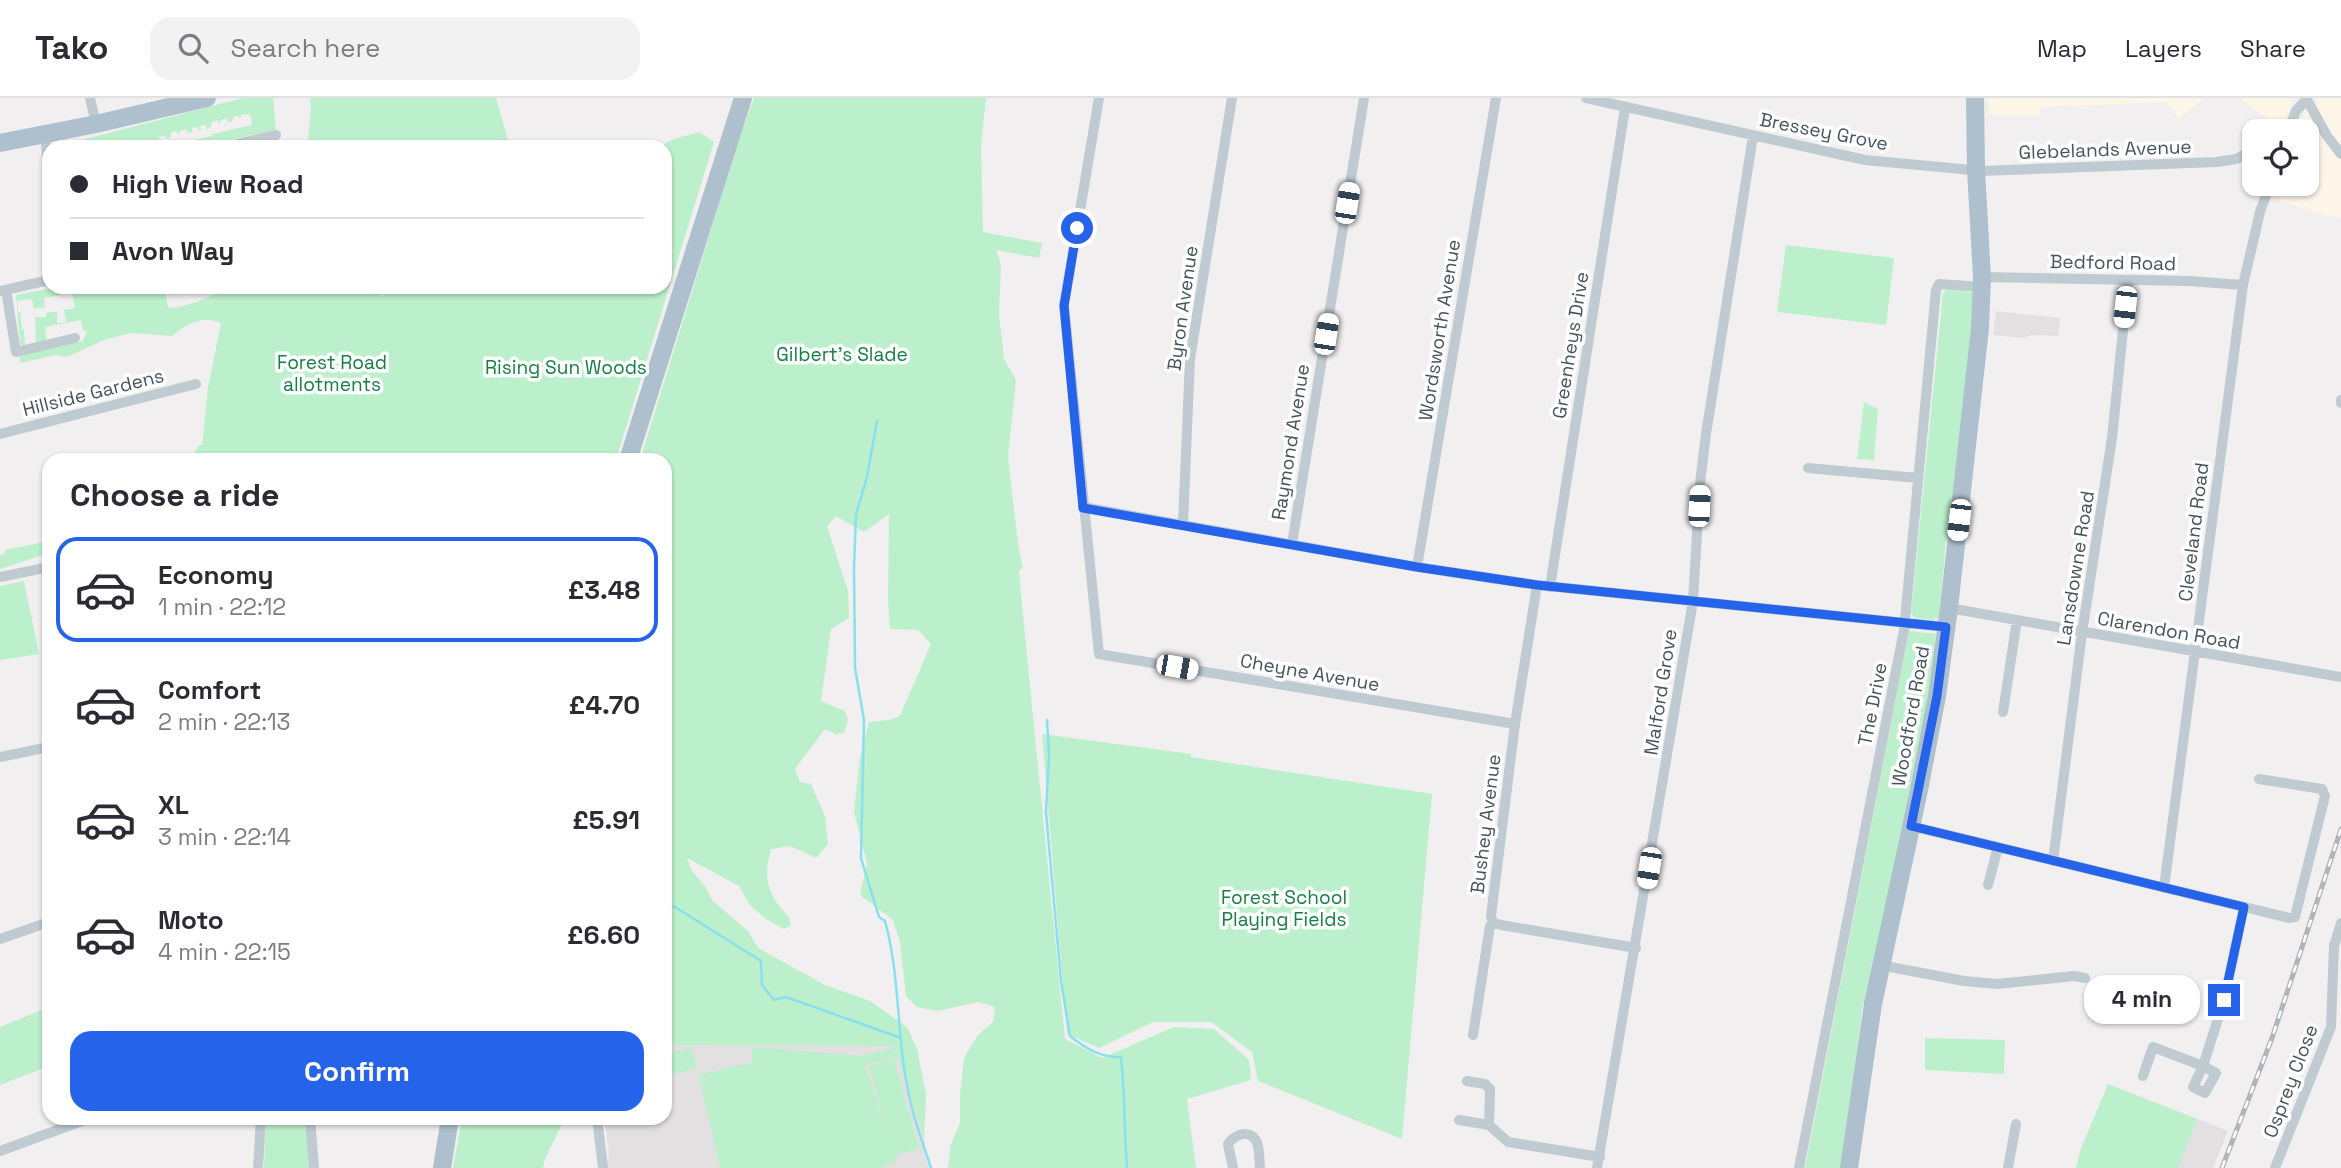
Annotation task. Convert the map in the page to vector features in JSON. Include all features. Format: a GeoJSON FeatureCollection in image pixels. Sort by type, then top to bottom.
{"type":"FeatureCollection","features":[{"type":"Feature","properties":{"kind":"main road"},"geometry":{"type":"LineString","coordinates":[[0,143],[96,124],[203,98]]}},
{"type":"Feature","properties":{"kind":"main road"},"geometry":{"type":"LineString","coordinates":[[630,453],[743,98]]}},
{"type":"Feature","properties":{"kind":"main road","name":"Woodford Road"},"geometry":{"type":"LineString","coordinates":[[1849,1168],[1880,965],[1937,696],[1949,608],[1976,373],[1982,282],[1975,98]]}},
{"type":"Feature","properties":{"kind":"main road"},"geometry":{"type":"LineString","coordinates":[[442,1168],[449,1125]]}},
{"type":"Feature","properties":{"kind":"street"},"geometry":{"type":"LineString","coordinates":[[90,98],[96,124]]}},
{"type":"Feature","properties":{"kind":"street"},"geometry":{"type":"LineString","coordinates":[[1099,98],[1064,306],[1083,508],[1417,567],[1550,587],[1946,627]]}},
{"type":"Feature","properties":{"kind":"street","name":"Byron Avenue"},"geometry":{"type":"LineString","coordinates":[[1183,524],[1190,359],[1232,98]]}},
{"type":"Feature","properties":{"kind":"street","name":"Raymond Avenue"},"geometry":{"type":"LineString","coordinates":[[1292,544],[1364,98]]}},
{"type":"Feature","properties":{"kind":"street","name":"Wordsworth Avenue"},"geometry":{"type":"LineString","coordinates":[[1417,567],[1496,98]]}},
{"type":"Feature","properties":{"kind":"street","name":"Bressey Grove"},"geometry":{"type":"LineString","coordinates":[[1586,98],[1865,160],[1976,170]]}},
{"type":"Feature","properties":{"kind":"street"},"geometry":{"type":"LineString","coordinates":[[2293,119],[2307,98],[2326,136],[2341,154]]}},
{"type":"Feature","properties":{"kind":"street","name":"Greenheys Drive"},"geometry":{"type":"LineString","coordinates":[[1550,587],[1625,108]]}},
{"type":"Feature","properties":{"kind":"street"},"geometry":{"type":"LineString","coordinates":[[45,135],[46,140]]}},
{"type":"Feature","properties":{"kind":"street"},"geometry":{"type":"LineString","coordinates":[[255,140],[276,135]]}},
{"type":"Feature","properties":{"kind":"street","name":"Malford Grove"},"geometry":{"type":"LineString","coordinates":[[1599,1163],[1693,601],[1705,446],[1753,136]]}},
{"type":"Feature","properties":{"kind":"street","name":"Glebelands Avenue"},"geometry":{"type":"LineString","coordinates":[[2236,159],[2242,156]]}},
{"type":"Feature","properties":{"kind":"street","name":"Glebelands Avenue"},"geometry":{"type":"LineString","coordinates":[[1976,170],[2242,159]]}},
{"type":"Feature","properties":{"kind":"street","name":"Cleveland Road"},"geometry":{"type":"LineString","coordinates":[[2164,888],[2243,285],[2266,196]]}},
{"type":"Feature","properties":{"kind":"street","name":"Lansdowne Road"},"geometry":{"type":"LineString","coordinates":[[2053,861],[2082,633],[2112,438],[2128,281]]}},
{"type":"Feature","properties":{"kind":"street","name":"Bedford Road"},"geometry":{"type":"LineString","coordinates":[[1982,282],[2189,281],[2243,285]]}},
{"type":"Feature","properties":{"kind":"street"},"geometry":{"type":"LineString","coordinates":[[42,282],[3,290],[16,352],[75,338]]}},
{"type":"Feature","properties":{"kind":"street","name":"The Drive"},"geometry":{"type":"LineString","coordinates":[[1799,1168],[1905,623],[1937,286],[1982,282]]}},
{"type":"Feature","properties":{"kind":"street","name":"Hillside Gardens"},"geometry":{"type":"LineString","coordinates":[[0,434],[196,384]]}},
{"type":"Feature","properties":{"kind":"street"},"geometry":{"type":"LineString","coordinates":[[1808,468],[1918,478]]}},
{"type":"Feature","properties":{"kind":"street","name":"Cheyne Avenue"},"geometry":{"type":"LineString","coordinates":[[1083,508],[1099,653],[1515,724]]}},
{"type":"Feature","properties":{"kind":"street"},"geometry":{"type":"LineString","coordinates":[[0,578],[42,569]]}},
{"type":"Feature","properties":{"kind":"street","name":"Bushey Avenue"},"geometry":{"type":"LineString","coordinates":[[1537,585],[1515,724],[1490,916],[1493,923],[1636,948]]}},
{"type":"Feature","properties":{"kind":"street","name":"Clarendon Road"},"geometry":{"type":"LineString","coordinates":[[1949,608],[2341,677]]}},
{"type":"Feature","properties":{"kind":"street"},"geometry":{"type":"LineString","coordinates":[[2003,712],[2017,620]]}},
{"type":"Feature","properties":{"kind":"street"},"geometry":{"type":"LineString","coordinates":[[0,757],[42,748]]}},
{"type":"Feature","properties":{"kind":"street"},"geometry":{"type":"LineString","coordinates":[[1911,826],[2289,918],[2295,917],[2325,796],[2322,789],[2259,779]]}},
{"type":"Feature","properties":{"kind":"street"},"geometry":{"type":"LineString","coordinates":[[1988,885],[1998,847]]}},
{"type":"Feature","properties":{"kind":"street"},"geometry":{"type":"LineString","coordinates":[[2143,1076],[2153,1047],[2203,1066],[2224,1000],[2244,907]]}},
{"type":"Feature","properties":{"kind":"street"},"geometry":{"type":"LineString","coordinates":[[1473,1035],[1490,926],[1493,923]]}},
{"type":"Feature","properties":{"kind":"street","name":"Osprey Close"},"geometry":{"type":"LineString","coordinates":[[2275,1168],[2331,1027],[2334,946],[2341,923]]}},
{"type":"Feature","properties":{"kind":"street"},"geometry":{"type":"LineString","coordinates":[[0,939],[42,924]]}},
{"type":"Feature","properties":{"kind":"street"},"geometry":{"type":"LineString","coordinates":[[1880,965],[1964,981],[1997,984],[2074,976],[2085,978]]}},
{"type":"Feature","properties":{"kind":"street"},"geometry":{"type":"LineString","coordinates":[[1467,1081],[1485,1084],[1490,1089],[1489,1125]]}},
{"type":"Feature","properties":{"kind":"street"},"geometry":{"type":"LineString","coordinates":[[1459,1120],[1489,1125],[1508,1142],[1599,1163]]}},
{"type":"Feature","properties":{"kind":"street"},"geometry":{"type":"LineString","coordinates":[[2008,1168],[2017,1124]]}},
{"type":"Feature","properties":{"kind":"street"},"geometry":{"type":"LineString","coordinates":[[0,1151],[71,1125]]}},
{"type":"Feature","properties":{"kind":"street"},"geometry":{"type":"LineString","coordinates":[[258,1168],[261,1125]]}},
{"type":"Feature","properties":{"kind":"street"},"geometry":{"type":"LineString","coordinates":[[311,1125],[314,1168]]}},
{"type":"Feature","properties":{"kind":"street"},"geometry":{"type":"LineString","coordinates":[[598,1125],[603,1168]]}},
{"type":"Feature","properties":{"kind":"street"},"geometry":{"type":"LineString","coordinates":[[1233,1168],[1228,1144],[1232,1137],[1241,1133],[1251,1136],[1257,1142],[1260,1168]]}},
{"type":"Feature","properties":{"kind":"shaded area"},"geometry":{"type":"Polygon","coordinates":[[[1988,98],[2204,98],[2179,119],[2166,102],[2040,107],[2040,115],[1989,115],[1988,98]]]}},
{"type":"Feature","properties":{"kind":"shaded area"},"geometry":{"type":"Polygon","coordinates":[[[2240,98],[2290,98],[2293,102],[2285,119],[2269,119],[2240,98]]]}},
{"type":"Feature","properties":{"kind":"shaded area"},"geometry":{"type":"Polygon","coordinates":[[[2317,98],[2341,98],[2341,218],[2277,200],[2278,196],[2319,196],[2319,119],[2298,119],[2319,104],[2317,98]]]}},
{"type":"Feature","properties":{"kind":"shaded area"},"geometry":{"type":"Polygon","coordinates":[[[1996,311],[2060,318],[2058,336],[2032,335],[2022,338],[1993,335],[1996,311]]]}},
{"type":"Feature","properties":{"kind":"shaded area"},"geometry":{"type":"Polygon","coordinates":[[[672,1045],[894,1045],[924,1139],[929,1168],[606,1168],[609,1153],[605,1125],[672,1125],[672,1045]]]}},
{"type":"Feature","properties":{"kind":"shaded area"},"geometry":{"type":"Polygon","coordinates":[[[2108,1084],[2228,1131],[2213,1168],[2076,1168],[2108,1084]]]}},
{"type":"Feature","properties":{"kind":"green space"},"geometry":{"type":"Polygon","coordinates":[[[243,98],[273,98],[276,130],[230,140],[194,140],[252,125],[248,114],[241,115],[240,119],[239,116],[233,117],[233,121],[228,122],[227,118],[219,124],[218,120],[212,122],[207,129],[206,125],[200,126],[199,131],[198,127],[192,128],[192,132],[188,133],[186,129],[180,131],[178,135],[177,131],[171,132],[171,137],[166,139],[165,136],[159,137],[159,140],[82,140],[243,98]]]}},
{"type":"Feature","properties":{"kind":"green space"},"geometry":{"type":"Polygon","coordinates":[[[310,98],[496,98],[508,140],[308,140],[310,98]]]}},
{"type":"Feature","properties":{"kind":"green space","name":"Gilbert's Slade"},"geometry":{"type":"Polygon","coordinates":[[[754,98],[986,98],[981,146],[983,232],[1042,243],[1039,258],[996,250],[1001,264],[999,315],[1004,359],[1016,380],[1008,456],[1023,568],[1019,570],[1021,595],[1065,1039],[1102,1058],[1174,1027],[1214,1029],[1249,1060],[1251,1080],[1187,1099],[1196,1168],[948,1168],[951,1144],[960,1123],[964,1058],[977,1036],[993,1022],[995,1007],[978,1002],[938,1011],[917,1007],[906,996],[900,942],[893,920],[860,895],[867,863],[854,812],[860,757],[869,722],[900,716],[931,644],[918,630],[890,629],[889,514],[864,532],[836,516],[827,526],[848,591],[849,618],[831,629],[821,701],[845,711],[848,720],[844,733],[836,734],[825,729],[795,769],[800,782],[811,784],[825,816],[828,844],[816,858],[790,846],[771,849],[767,869],[769,886],[791,925],[784,929],[766,919],[750,905],[739,886],[687,858],[692,871],[713,901],[748,931],[758,948],[825,985],[870,1001],[907,1027],[917,1048],[926,1095],[924,1139],[897,1055],[865,1065],[889,1139],[869,1066],[894,1059],[919,1149],[895,1155],[896,1162],[880,1168],[720,1168],[699,1075],[753,1062],[751,1048],[863,1058],[863,1055],[895,1048],[672,1045],[672,453],[642,453],[754,98]]]}},
{"type":"Feature","properties":{"kind":"green space"},"geometry":{"type":"Polygon","coordinates":[[[700,132],[714,142],[672,278],[671,140],[700,132]]]}},
{"type":"Feature","properties":{"kind":"green space"},"geometry":{"type":"Polygon","coordinates":[[[1786,245],[1894,258],[1886,325],[1777,312],[1786,245]]]}},
{"type":"Feature","properties":{"kind":"green space"},"geometry":{"type":"Polygon","coordinates":[[[1947,289],[1972,292],[1975,296],[1950,539],[1946,540],[1939,618],[1934,620],[1915,618],[1911,613],[1943,293],[1947,289]]]}},
{"type":"Feature","properties":{"kind":"green space"},"geometry":{"type":"Polygon","coordinates":[[[42,290],[42,294],[66,294],[44,298],[45,307],[34,309],[32,299],[17,301],[25,346],[20,344],[16,295],[42,290]]]}},
{"type":"Feature","properties":{"kind":"green space"},"geometry":{"type":"Polygon","coordinates":[[[72,294],[165,294],[168,308],[214,294],[667,294],[618,453],[194,453],[198,446],[202,445],[208,388],[221,323],[208,320],[195,322],[172,336],[131,333],[104,340],[67,357],[55,355],[20,363],[19,355],[83,341],[87,331],[83,331],[81,320],[45,327],[47,342],[36,344],[35,317],[46,317],[46,313],[57,311],[57,323],[66,322],[64,310],[75,308],[72,294]]]}},
{"type":"Feature","properties":{"kind":"green space"},"geometry":{"type":"Polygon","coordinates":[[[1864,402],[1878,409],[1874,460],[1857,459],[1864,402]]]}},
{"type":"Feature","properties":{"kind":"green space"},"geometry":{"type":"Polygon","coordinates":[[[42,542],[42,555],[0,569],[0,555],[5,554],[5,550],[42,542]]]}},
{"type":"Feature","properties":{"kind":"green space"},"geometry":{"type":"Polygon","coordinates":[[[24,581],[39,654],[0,660],[0,586],[24,581]]]}},
{"type":"Feature","properties":{"kind":"green space"},"geometry":{"type":"Polygon","coordinates":[[[1909,631],[1936,634],[1937,643],[1930,694],[1867,1003],[1863,1003],[1842,1168],[1805,1168],[1909,631]]]}},
{"type":"Feature","properties":{"kind":"green space","name":"Forest School Playing Fields"},"geometry":{"type":"Polygon","coordinates":[[[1042,734],[1191,754],[1191,757],[1432,794],[1402,1139],[1258,1081],[1252,1052],[1211,1022],[1153,1022],[1099,1048],[1067,1034],[1042,734]]]}},
{"type":"Feature","properties":{"kind":"green space"},"geometry":{"type":"Polygon","coordinates":[[[42,1010],[42,1069],[0,1085],[0,1027],[42,1010]]]}},
{"type":"Feature","properties":{"kind":"green space"},"geometry":{"type":"Polygon","coordinates":[[[1925,1038],[2005,1040],[2004,1074],[1925,1070],[1925,1038]]]}},
{"type":"Feature","properties":{"kind":"green space"},"geometry":{"type":"Polygon","coordinates":[[[691,1048],[697,1068],[672,1074],[672,1052],[691,1048]]]}},
{"type":"Feature","properties":{"kind":"green space"},"geometry":{"type":"Polygon","coordinates":[[[2108,1084],[2197,1119],[2178,1168],[2076,1168],[2108,1084]]]}},
{"type":"Feature","properties":{"kind":"green space"},"geometry":{"type":"Polygon","coordinates":[[[266,1125],[306,1125],[309,1168],[264,1168],[266,1125]]]}},
{"type":"Feature","properties":{"kind":"green space"},"geometry":{"type":"Polygon","coordinates":[[[461,1125],[562,1125],[543,1168],[453,1168],[461,1125]]]}},
{"type":"Feature","properties":{"kind":"waterway"},"geometry":{"type":"LineString","coordinates":[[877,421],[867,477],[856,515],[854,567],[855,668],[864,720],[861,858],[879,917],[885,921],[890,943],[902,1055],[910,1100],[931,1168]]}},
{"type":"Feature","properties":{"kind":"waterway"},"geometry":{"type":"LineString","coordinates":[[1047,720],[1049,755],[1046,812],[1061,981],[1070,1036],[1094,1051],[1121,1057],[1127,1168]]}},
{"type":"Feature","properties":{"kind":"waterway"},"geometry":{"type":"LineString","coordinates":[[672,906],[761,961],[762,985],[774,1000],[786,997],[901,1038]]}},
{"type":"Feature","properties":{"kind":"railway"},"geometry":{"type":"LineString","coordinates":[[2222,1168],[2272,1038],[2341,829]]}},
{"type":"Feature","properties":{"kind":"route"},"geometry":{"type":"LineString","coordinates":[[1077,228],[1064,306],[1083,508],[1417,567],[1537,585],[1946,627],[1937,696],[1911,826],[2244,907],[2224,1000]]}},
{"type":"Feature","properties":{"kind":"park label","name":"Rising Sun Woods"},"geometry":{"type":"Point","coordinates":[566,367]}},
{"type":"Feature","properties":{"kind":"park label","name":"Forest Road allotments"},"geometry":{"type":"Point","coordinates":[332,373]}}]}
